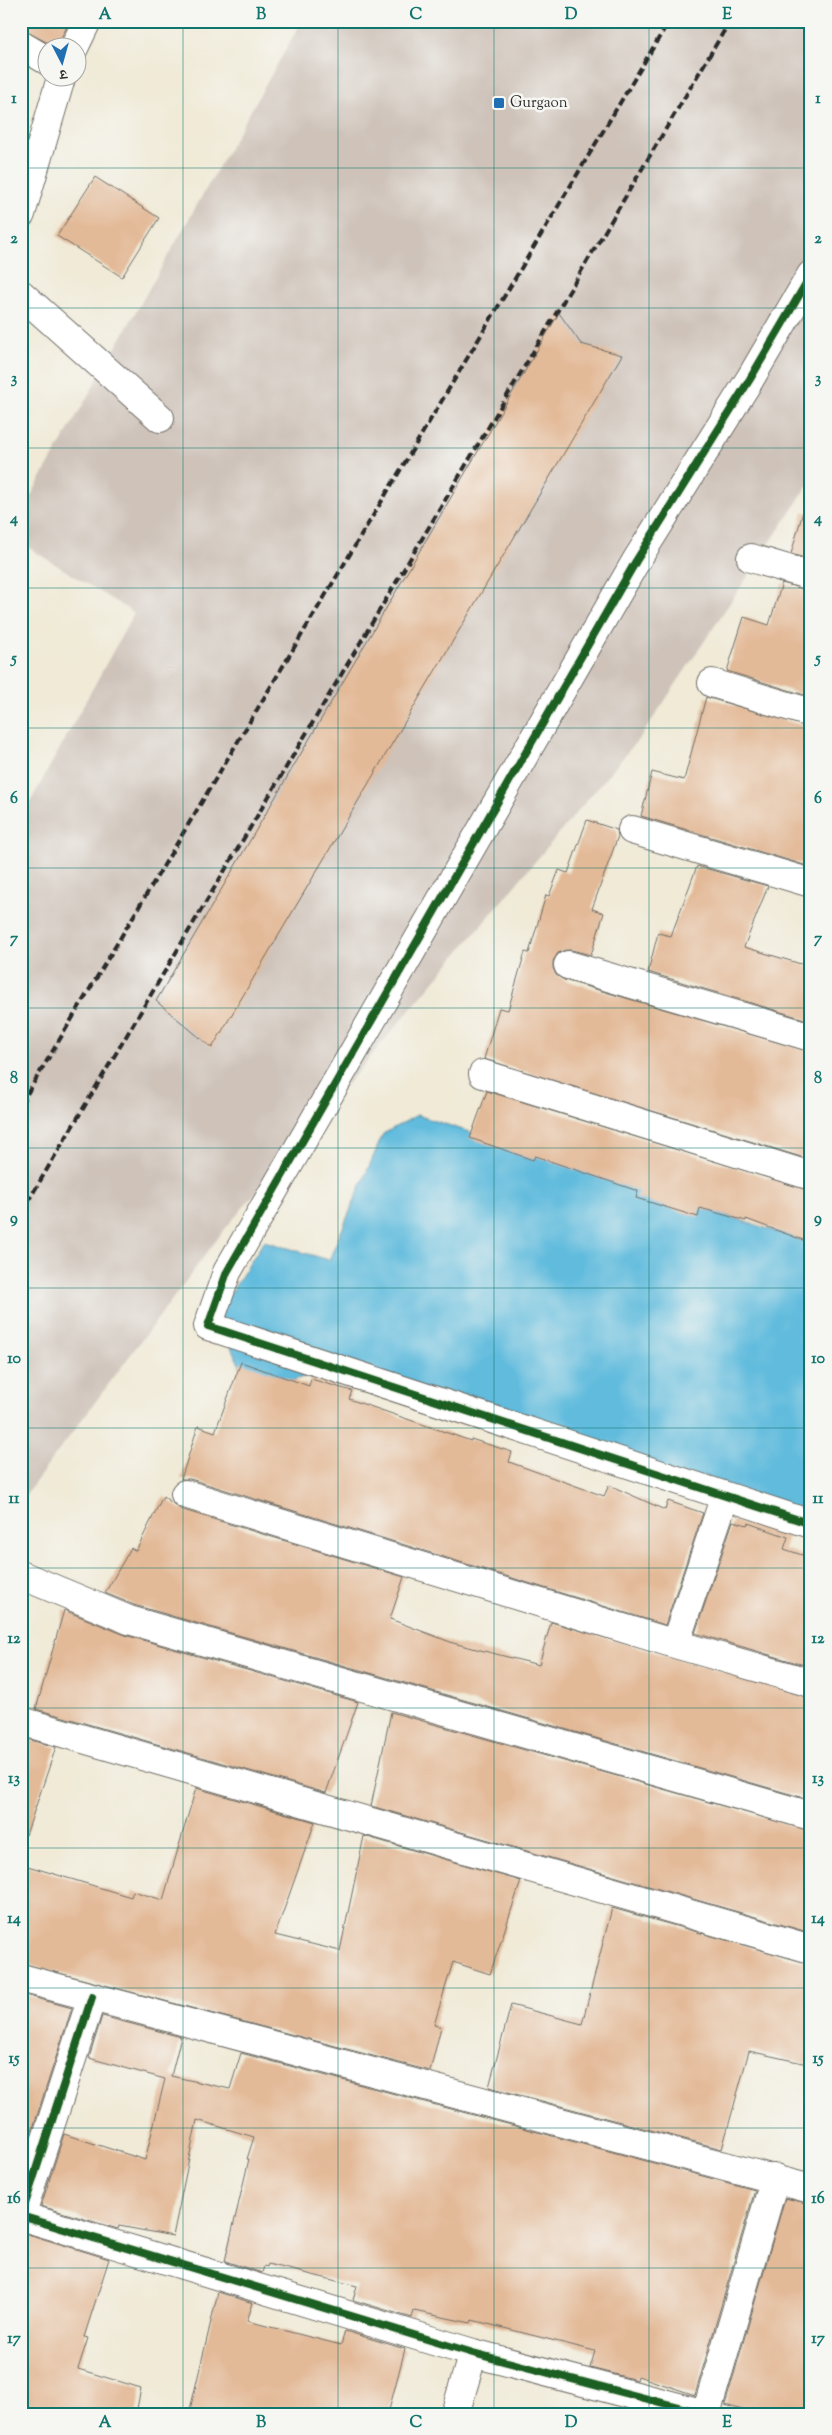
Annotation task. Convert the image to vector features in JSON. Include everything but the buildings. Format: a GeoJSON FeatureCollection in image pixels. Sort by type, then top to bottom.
{"type":"FeatureCollection","features":[{"type":"Feature","properties":{"kind":"street"},"geometry":{"type":"LineString","coordinates":[[79,38],[87,21]]}},
{"type":"Feature","properties":{"kind":"street"},"geometry":{"type":"LineString","coordinates":[[21,45],[38,55]]}},
{"type":"Feature","properties":{"kind":"street"},"geometry":{"type":"LineString","coordinates":[[22,208],[58,88]]}},
{"type":"Feature","properties":{"kind":"street"},"geometry":{"type":"LineString","coordinates":[[811,275],[750,379],[636,561],[227,1272],[208,1326],[811,1524]]}},
{"type":"Feature","properties":{"kind":"street"},"geometry":{"type":"LineString","coordinates":[[21,294],[160,418]]}},
{"type":"Feature","properties":{"kind":"street"},"geometry":{"type":"LineString","coordinates":[[751,558],[811,576]]}},
{"type":"Feature","properties":{"kind":"street"},"geometry":{"type":"LineString","coordinates":[[712,683],[811,713]]}},
{"type":"Feature","properties":{"kind":"street"},"geometry":{"type":"LineString","coordinates":[[632,830],[811,883]]}},
{"type":"Feature","properties":{"kind":"street"},"geometry":{"type":"LineString","coordinates":[[568,966],[811,1037]]}},
{"type":"Feature","properties":{"kind":"street"},"geometry":{"type":"LineString","coordinates":[[483,1074],[811,1176]]}},
{"type":"Feature","properties":{"kind":"street"},"geometry":{"type":"LineString","coordinates":[[184,1494],[675,1644],[811,1683]]}},
{"type":"Feature","properties":{"kind":"street"},"geometry":{"type":"LineString","coordinates":[[675,1644],[725,1496]]}},
{"type":"Feature","properties":{"kind":"street"},"geometry":{"type":"LineString","coordinates":[[21,1575],[129,1620],[811,1816]]}},
{"type":"Feature","properties":{"kind":"street"},"geometry":{"type":"LineString","coordinates":[[21,1721],[811,1949]]}},
{"type":"Feature","properties":{"kind":"street"},"geometry":{"type":"LineString","coordinates":[[21,1978],[774,2178],[811,2190]]}},
{"type":"Feature","properties":{"kind":"street"},"geometry":{"type":"LineString","coordinates":[[92,1997],[21,2216],[473,2353],[705,2414],[774,2178]]}},
{"type":"Feature","properties":{"kind":"street"},"geometry":{"type":"LineString","coordinates":[[455,2414],[473,2353]]}},
{"type":"Feature","properties":{"kind":"shaded area"},"geometry":{"type":"Polygon","coordinates":[[[302,21],[811,21],[811,481],[642,735],[224,1230],[21,1501],[21,819],[134,613],[21,543],[21,513],[302,21]]]}},
{"type":"Feature","properties":{"kind":"water"},"geometry":{"type":"Polygon","coordinates":[[[417,1115],[811,1243],[811,1526],[311,1374],[254,1395],[216,1316],[264,1241],[329,1260],[383,1134],[417,1115]]]}},
{"type":"Feature","properties":{"kind":"railway"},"geometry":{"type":"LineString","coordinates":[[21,1104],[669,21]]}},
{"type":"Feature","properties":{"kind":"railway"},"geometry":{"type":"LineString","coordinates":[[21,1213],[730,21]]}},
{"type":"Feature","properties":{"kind":"cycle path"},"geometry":{"type":"LineString","coordinates":[[811,275],[750,379],[636,561],[227,1272],[208,1326],[811,1524]]}},
{"type":"Feature","properties":{"kind":"cycle path"},"geometry":{"type":"LineString","coordinates":[[92,1997],[21,2216],[473,2353],[705,2414]]}},
{"type":"Feature","properties":{"kind":"place","name":"Gurgaon"},"geometry":{"type":"Point","coordinates":[499,103]}}]}
